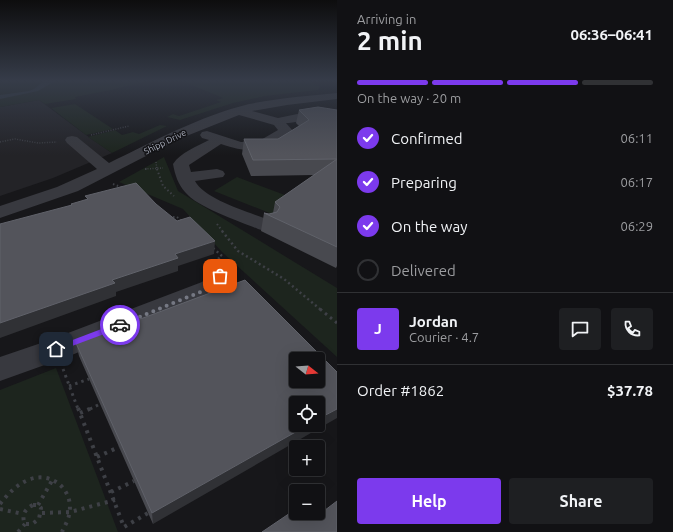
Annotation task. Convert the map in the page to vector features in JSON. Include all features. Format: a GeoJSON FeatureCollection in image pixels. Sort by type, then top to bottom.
{"type":"FeatureCollection","features":[{"type":"Feature","properties":{"kind":"street","name":"Shipp Drive"},"geometry":{"type":"LineString","coordinates":[[0,212],[70,187],[110,177],[193,128],[240,110],[260,106]]}},
{"type":"Feature","properties":{"kind":"street"},"geometry":{"type":"LineString","coordinates":[[240,110],[278,122],[301,117],[324,116],[337,119]]}},
{"type":"Feature","properties":{"kind":"street"},"geometry":{"type":"LineString","coordinates":[[193,128],[219,140],[240,146],[262,145],[286,131],[278,122]]}},
{"type":"Feature","properties":{"kind":"street"},"geometry":{"type":"LineString","coordinates":[[72,140],[110,177]]}},
{"type":"Feature","properties":{"kind":"street"},"geometry":{"type":"LineString","coordinates":[[219,140],[187,158],[181,164],[183,172],[192,190],[207,200],[265,225]]}},
{"type":"Feature","properties":{"kind":"street"},"geometry":{"type":"LineString","coordinates":[[183,172],[217,174]]}},
{"type":"Feature","properties":{"kind":"street"},"geometry":{"type":"LineString","coordinates":[[0,369],[56,349],[153,320],[210,288],[220,276]]}},
{"type":"Feature","properties":{"kind":"path"},"geometry":{"type":"LineString","coordinates":[[156,161],[156,168],[160,180],[170,193],[176,197]]}},
{"type":"Feature","properties":{"kind":"path"},"geometry":{"type":"LineString","coordinates":[[144,169],[156,168],[183,172]]}},
{"type":"Feature","properties":{"kind":"path"},"geometry":{"type":"LineString","coordinates":[[110,177],[124,188]]}},
{"type":"Feature","properties":{"kind":"path"},"geometry":{"type":"LineString","coordinates":[[165,217],[177,217],[183,222]]}},
{"type":"Feature","properties":{"kind":"path"},"geometry":{"type":"LineString","coordinates":[[215,221],[238,251],[284,279],[337,324]]}},
{"type":"Feature","properties":{"kind":"path"},"geometry":{"type":"LineString","coordinates":[[211,246],[222,256],[207,271],[220,276]]}},
{"type":"Feature","properties":{"kind":"path"},"geometry":{"type":"LineString","coordinates":[[56,349],[124,527],[148,513]]}},
{"type":"Feature","properties":{"kind":"path"},"geometry":{"type":"LineString","coordinates":[[69,386],[89,379]]}},
{"type":"Feature","properties":{"kind":"path"},"geometry":{"type":"LineString","coordinates":[[80,413],[100,404]]}},
{"type":"Feature","properties":{"kind":"path"},"geometry":{"type":"LineString","coordinates":[[97,457],[119,447]]}},
{"type":"Feature","properties":{"kind":"path"},"geometry":{"type":"LineString","coordinates":[[0,504],[7,494],[16,486],[28,479],[42,477],[53,479],[61,485],[67,493],[70,512],[62,532]]}},
{"type":"Feature","properties":{"kind":"path"},"geometry":{"type":"LineString","coordinates":[[38,505],[53,479]]}},
{"type":"Feature","properties":{"kind":"path"},"geometry":{"type":"LineString","coordinates":[[111,492],[134,482]]}},
{"type":"Feature","properties":{"kind":"path"},"geometry":{"type":"LineString","coordinates":[[42,513],[70,512],[114,500]]}},
{"type":"Feature","properties":{"kind":"path"},"geometry":{"type":"LineString","coordinates":[[25,524],[23,514],[27,508],[33,505],[38,505]]}},
{"type":"Feature","properties":{"kind":"path"},"geometry":{"type":"LineString","coordinates":[[25,524],[30,526],[36,523],[40,518],[42,513],[41,508],[38,505]]}},
{"type":"Feature","properties":{"kind":"path"},"geometry":{"type":"LineString","coordinates":[[0,509],[23,514]]}},
{"type":"Feature","properties":{"kind":"path"},"geometry":{"type":"LineString","coordinates":[[18,532],[25,524]]}},
{"type":"Feature","properties":{"kind":"shaded area"},"geometry":{"type":"Polygon","coordinates":[[[47,106],[112,153],[53,178],[0,196],[0,107],[47,106]]]}},
{"type":"Feature","properties":{"kind":"shaded area"},"geometry":{"type":"Polygon","coordinates":[[[78,106],[113,129],[86,135],[51,108],[78,106]]]}},
{"type":"Feature","properties":{"kind":"shaded area"},"geometry":{"type":"Polygon","coordinates":[[[210,106],[224,106],[180,120],[167,117],[173,114],[179,116],[210,106]]]}},
{"type":"Feature","properties":{"kind":"shaded area"},"geometry":{"type":"Polygon","coordinates":[[[160,125],[167,126],[112,153],[88,137],[115,130],[122,135],[133,132],[139,134],[160,125]]]}},
{"type":"Feature","properties":{"kind":"shaded area"},"geometry":{"type":"Polygon","coordinates":[[[164,157],[178,191],[337,288],[337,357],[222,252],[183,209],[119,182],[164,157]]]}},
{"type":"Feature","properties":{"kind":"shaded area"},"geometry":{"type":"Polygon","coordinates":[[[237,177],[293,198],[272,214],[214,191],[237,177]]]}},
{"type":"Feature","properties":{"kind":"shaded area"},"geometry":{"type":"Polygon","coordinates":[[[56,368],[118,532],[0,532],[0,390],[56,368]]]}},
{"type":"Feature","properties":{"kind":"building"},"geometry":{"type":"Polygon","coordinates":[[[318,107],[337,110],[337,159],[253,160],[244,139],[278,139],[309,120],[299,110],[318,107]]]}},
{"type":"Feature","properties":{"kind":"building"},"geometry":{"type":"Polygon","coordinates":[[[337,159],[337,247],[264,213],[269,214],[277,212],[280,207],[275,202],[337,159]]]}},
{"type":"Feature","properties":{"kind":"building"},"geometry":{"type":"Polygon","coordinates":[[[136,183],[156,204],[177,221],[190,217],[215,241],[175,254],[178,258],[112,280],[115,283],[0,323],[0,224],[72,205],[71,204],[88,199],[85,196],[136,183]]]}},
{"type":"Feature","properties":{"kind":"building"},"geometry":{"type":"Polygon","coordinates":[[[245,280],[317,352],[289,352],[289,388],[325,388],[325,360],[337,372],[337,409],[325,415],[325,396],[289,396],[289,432],[296,432],[152,513],[76,343],[245,280]]]}},
{"type":"Feature","properties":{"kind":"building"},"geometry":{"type":"Polygon","coordinates":[[[337,501],[337,532],[262,532],[289,514],[289,520],[325,520],[325,510],[337,501]]]}},
{"type":"Feature","properties":{"kind":"way so far"},"geometry":{"type":"LineString","coordinates":[[120,325],[210,288],[220,276]]}},
{"type":"Feature","properties":{"kind":"route"},"geometry":{"type":"LineString","coordinates":[[56,349],[120,325]]}}]}
